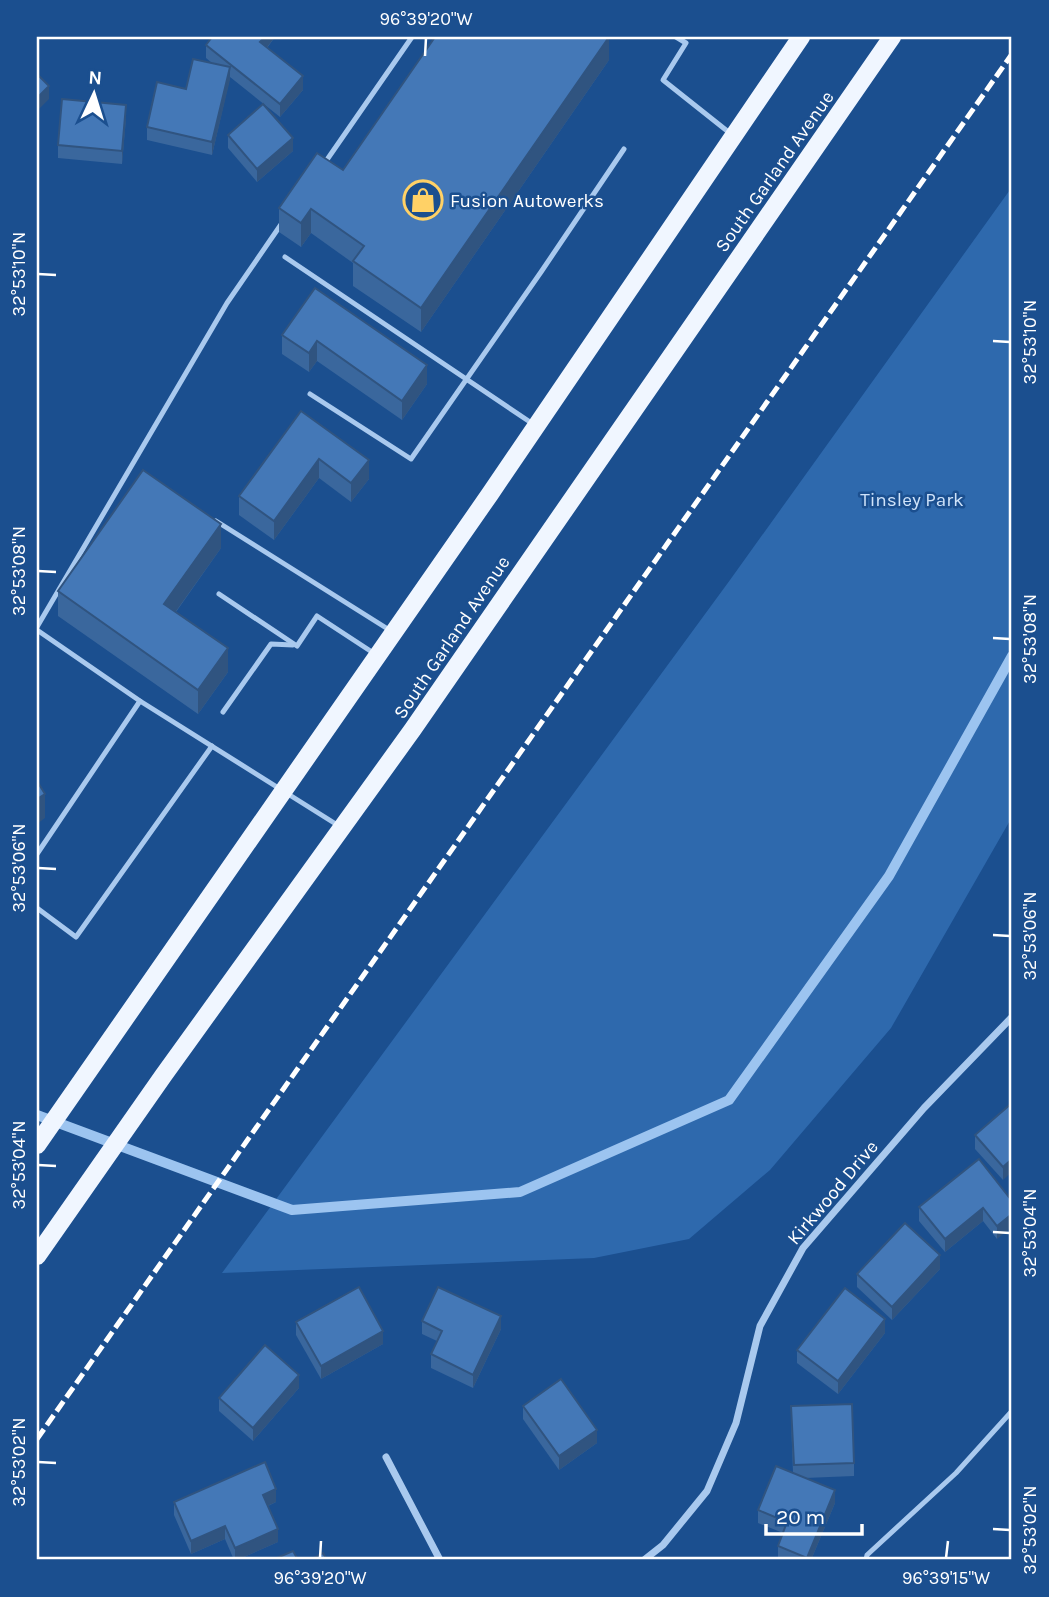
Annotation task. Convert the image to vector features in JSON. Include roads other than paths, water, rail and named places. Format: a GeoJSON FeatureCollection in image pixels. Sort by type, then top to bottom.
{"type":"FeatureCollection","features":[{"type":"Feature","properties":{"kind":"main road"},"geometry":{"type":"LineString","coordinates":[[41,1139],[394,633],[801,37]]}},
{"type":"Feature","properties":{"kind":"main road","name":"South Garland Avenue"},"geometry":{"type":"LineString","coordinates":[[37,1256],[413,729],[892,37]]}},
{"type":"Feature","properties":{"kind":"street","name":"Kirkwood Drive"},"geometry":{"type":"LineString","coordinates":[[644,1560],[663,1545],[708,1491],[736,1423],[760,1326],[803,1248],[924,1108],[1012,1017]]}},
{"type":"Feature","properties":{"kind":"street"},"geometry":{"type":"LineString","coordinates":[[386,1457],[440,1560]]}},
{"type":"Feature","properties":{"kind":"lane"},"geometry":{"type":"LineString","coordinates":[[319,170],[412,37]]}},
{"type":"Feature","properties":{"kind":"lane"},"geometry":{"type":"LineString","coordinates":[[676,37],[686,43],[663,79],[734,136]]}},
{"type":"Feature","properties":{"kind":"lane"},"geometry":{"type":"LineString","coordinates":[[310,394],[411,459],[624,149]]}},
{"type":"Feature","properties":{"kind":"lane"},"geometry":{"type":"LineString","coordinates":[[288,214],[227,303],[37,628],[140,701],[342,828]]}},
{"type":"Feature","properties":{"kind":"lane"},"geometry":{"type":"LineString","coordinates":[[285,257],[536,426]]}},
{"type":"Feature","properties":{"kind":"lane"},"geometry":{"type":"LineString","coordinates":[[216,521],[394,633]]}},
{"type":"Feature","properties":{"kind":"lane"},"geometry":{"type":"LineString","coordinates":[[219,594],[297,646]]}},
{"type":"Feature","properties":{"kind":"lane"},"geometry":{"type":"LineString","coordinates":[[297,646],[317,615],[377,656]]}},
{"type":"Feature","properties":{"kind":"lane"},"geometry":{"type":"LineString","coordinates":[[223,712],[271,644],[297,646]]}},
{"type":"Feature","properties":{"kind":"lane"},"geometry":{"type":"LineString","coordinates":[[37,854],[140,701]]}},
{"type":"Feature","properties":{"kind":"lane"},"geometry":{"type":"LineString","coordinates":[[37,908],[76,937],[212,746]]}},
{"type":"Feature","properties":{"kind":"lane"},"geometry":{"type":"LineString","coordinates":[[866,1560],[867,1555],[956,1473],[1012,1411]]}},
{"type":"Feature","properties":{"kind":"waterway"},"geometry":{"type":"LineString","coordinates":[[37,1115],[292,1210],[520,1192],[729,1100],[889,876],[1012,656]]}},
{"type":"Feature","properties":{"kind":"railway"},"geometry":{"type":"LineString","coordinates":[[37,1439],[1012,54]]}},
{"type":"Feature","properties":{"kind":"place","name":"Fusion Autowerks"},"geometry":{"type":"Point","coordinates":[423,200]}},
{"type":"Feature","properties":{"kind":"park label","name":"Tinsley Park"},"geometry":{"type":"Point","coordinates":[912,499]}}]}
